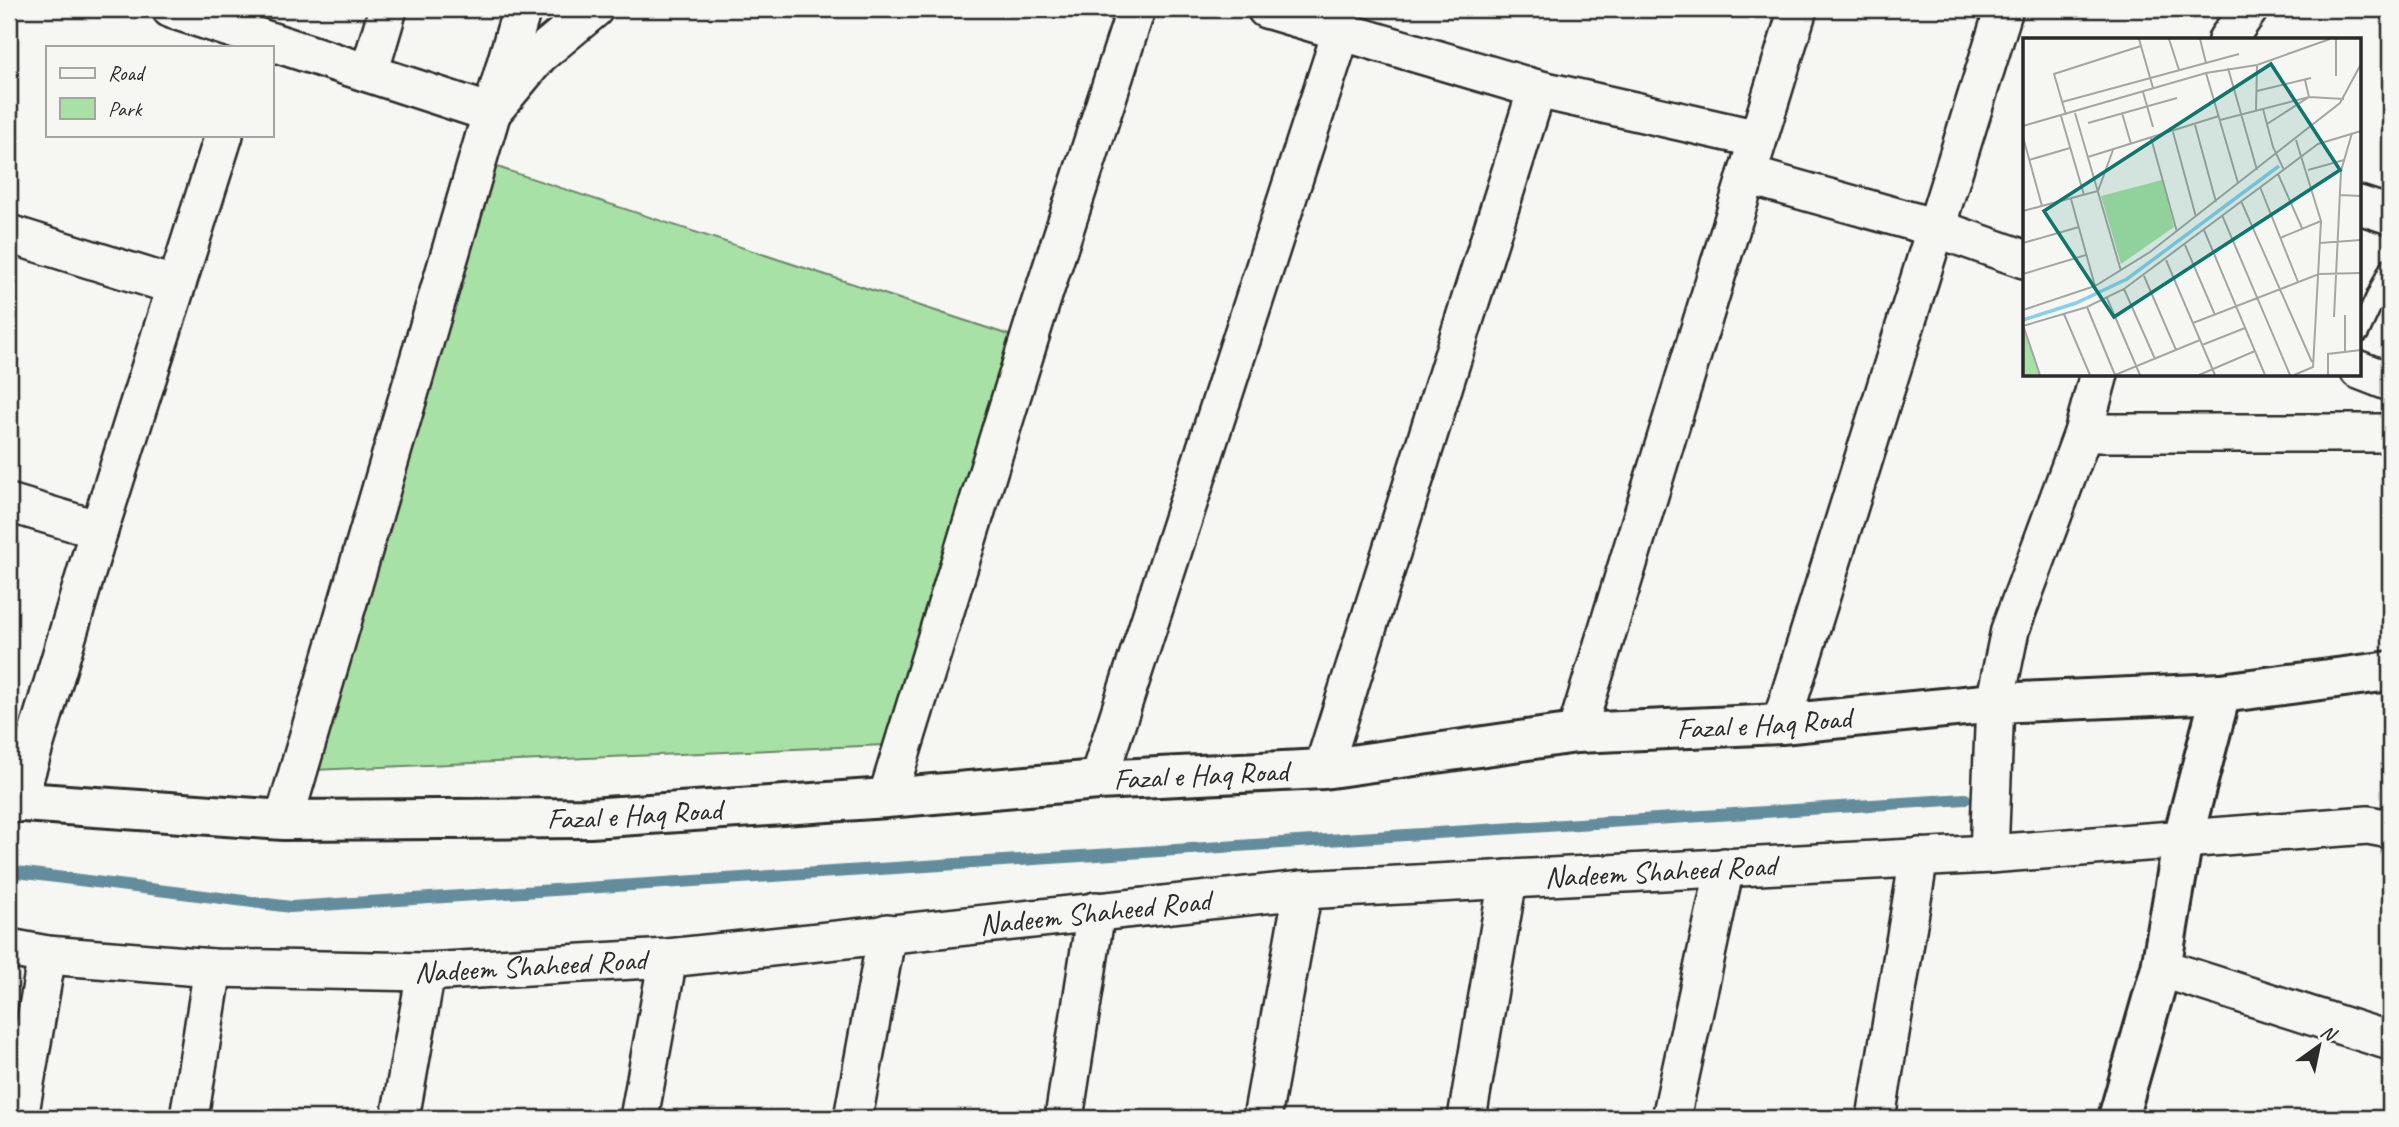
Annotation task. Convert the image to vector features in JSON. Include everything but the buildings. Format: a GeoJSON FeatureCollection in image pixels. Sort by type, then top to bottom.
{"type":"FeatureCollection","features":[{"type":"Feature","properties":{"kind":"main road","name":"Fazal e Haq Road"},"geometry":{"type":"LineString","coordinates":[[13,802],[284,820],[590,818],[887,798],[1098,780],[1323,769],[1576,733],[1781,724],[1995,703],[2221,693],[2390,671]]}},
{"type":"Feature","properties":{"kind":"main road"},"geometry":{"type":"LineString","coordinates":[[2118,1118],[2161,968],[2183,838],[2221,693]]}},
{"type":"Feature","properties":{"kind":"street"},"geometry":{"type":"LineString","coordinates":[[172,9],[254,42]]}},
{"type":"Feature","properties":{"kind":"street"},"geometry":{"type":"LineString","coordinates":[[369,73],[388,9]]}},
{"type":"Feature","properties":{"kind":"street"},"geometry":{"type":"LineString","coordinates":[[284,820],[522,9]]}},
{"type":"Feature","properties":{"kind":"street"},"geometry":{"type":"LineString","coordinates":[[491,113],[539,55],[594,9]]}},
{"type":"Feature","properties":{"kind":"street"},"geometry":{"type":"LineString","coordinates":[[887,798],[1036,317],[1136,9]]}},
{"type":"Feature","properties":{"kind":"street"},"geometry":{"type":"LineString","coordinates":[[1266,9],[1537,89],[1758,139]]}},
{"type":"Feature","properties":{"kind":"street"},"geometry":{"type":"LineString","coordinates":[[1576,733],[1798,9]]}},
{"type":"Feature","properties":{"kind":"street"},"geometry":{"type":"LineString","coordinates":[[1781,724],[2004,9]]}},
{"type":"Feature","properties":{"kind":"street"},"geometry":{"type":"LineString","coordinates":[[2228,38],[2249,9]]}},
{"type":"Feature","properties":{"kind":"street"},"geometry":{"type":"LineString","coordinates":[[1098,780],[1342,30]]}},
{"type":"Feature","properties":{"kind":"street"},"geometry":{"type":"LineString","coordinates":[[273,47],[369,73],[491,113]]}},
{"type":"Feature","properties":{"kind":"street"},"geometry":{"type":"LineString","coordinates":[[1323,769],[1537,89]]}},
{"type":"Feature","properties":{"kind":"street"},"geometry":{"type":"LineString","coordinates":[[13,802],[224,136]]}},
{"type":"Feature","properties":{"kind":"street"},"geometry":{"type":"LineString","coordinates":[[1747,175],[1936,228],[2023,258]]}},
{"type":"Feature","properties":{"kind":"street"},"geometry":{"type":"LineString","coordinates":[[2360,205],[2390,215]]}},
{"type":"Feature","properties":{"kind":"street"},"geometry":{"type":"LineString","coordinates":[[9,234],[176,286]]}},
{"type":"Feature","properties":{"kind":"street"},"geometry":{"type":"LineString","coordinates":[[2360,370],[2390,382]]}},
{"type":"Feature","properties":{"kind":"street"},"geometry":{"type":"LineString","coordinates":[[1989,854],[1995,703],[2010,630],[2083,433],[2098,376]]}},
{"type":"Feature","properties":{"kind":"street"},"geometry":{"type":"LineString","coordinates":[[2083,433],[2390,433]]}},
{"type":"Feature","properties":{"kind":"street"},"geometry":{"type":"LineString","coordinates":[[9,503],[99,530]]}},
{"type":"Feature","properties":{"kind":"street","name":"Nadeem Shaheed Road"},"geometry":{"type":"LineString","coordinates":[[9,948],[47,955],[213,968],[426,972],[668,958],[1303,890],[1989,854],[2368,825],[2390,829]]}},
{"type":"Feature","properties":{"kind":"street"},"geometry":{"type":"LineString","coordinates":[[1876,1118],[1919,857]]}},
{"type":"Feature","properties":{"kind":"street"},"geometry":{"type":"LineString","coordinates":[[1671,1118],[1725,867]]}},
{"type":"Feature","properties":{"kind":"street"},"geometry":{"type":"LineString","coordinates":[[1467,1118],[1508,879]]}},
{"type":"Feature","properties":{"kind":"street"},"geometry":{"type":"LineString","coordinates":[[1262,1118],[1303,890]]}},
{"type":"Feature","properties":{"kind":"street"},"geometry":{"type":"LineString","coordinates":[[1064,1118],[1096,911]]}},
{"type":"Feature","properties":{"kind":"street"},"geometry":{"type":"LineString","coordinates":[[853,1118],[887,933]]}},
{"type":"Feature","properties":{"kind":"street"},"geometry":{"type":"LineString","coordinates":[[19,1118],[47,955]]}},
{"type":"Feature","properties":{"kind":"street"},"geometry":{"type":"LineString","coordinates":[[639,1118],[668,958]]}},
{"type":"Feature","properties":{"kind":"street"},"geometry":{"type":"LineString","coordinates":[[189,1118],[213,968]]}},
{"type":"Feature","properties":{"kind":"street"},"geometry":{"type":"LineString","coordinates":[[2161,968],[2390,1041]]}},
{"type":"Feature","properties":{"kind":"street"},"geometry":{"type":"LineString","coordinates":[[400,1118],[426,972]]}},
{"type":"Feature","properties":{"kind":"lane"},"geometry":{"type":"LineString","coordinates":[[2360,332],[2390,267]]}},
{"type":"Feature","properties":{"kind":"green space"},"geometry":{"type":"Polygon","coordinates":[[[488,164],[1027,341],[884,745],[314,770],[488,164]]]}},
{"type":"Feature","properties":{"kind":"waterway"},"geometry":{"type":"LineString","coordinates":[[9,871],[291,907],[1965,799]]}}]}
